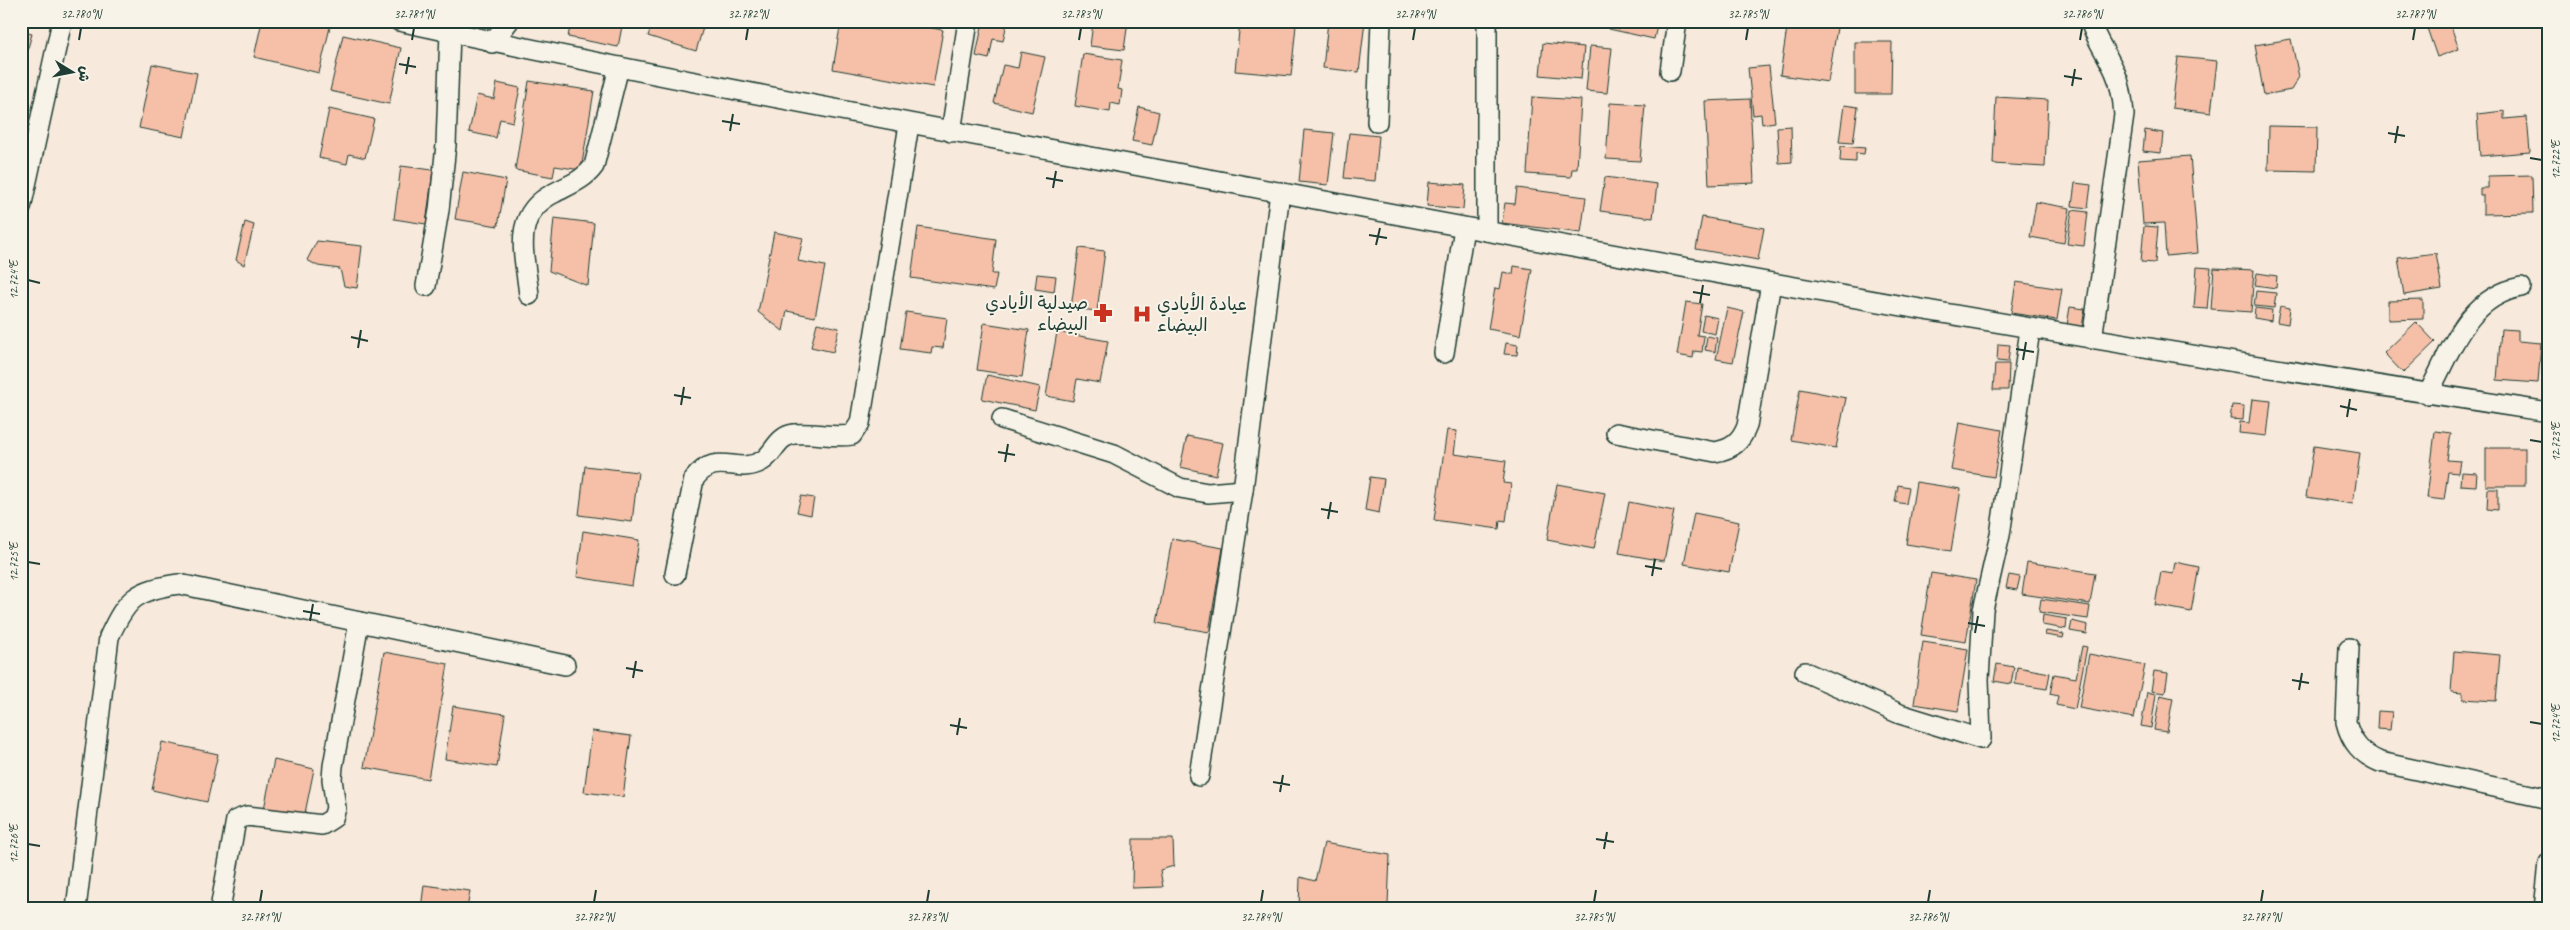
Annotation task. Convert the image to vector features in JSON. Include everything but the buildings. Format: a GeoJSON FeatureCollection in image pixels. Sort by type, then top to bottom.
{"type":"FeatureCollection","features":[{"type":"Feature","properties":{"kind":"street"},"geometry":{"type":"LineString","coordinates":[[21,208],[62,21]]}},
{"type":"Feature","properties":{"kind":"street"},"geometry":{"type":"LineString","coordinates":[[399,21],[492,43],[909,125],[1280,192],[1464,228],[2030,330],[2549,412]]}},
{"type":"Feature","properties":{"kind":"street"},"geometry":{"type":"LineString","coordinates":[[492,43],[509,21]]}},
{"type":"Feature","properties":{"kind":"street"},"geometry":{"type":"LineString","coordinates":[[951,132],[968,21]]}},
{"type":"Feature","properties":{"kind":"street"},"geometry":{"type":"LineString","coordinates":[[1377,122],[1381,21]]}},
{"type":"Feature","properties":{"kind":"street"},"geometry":{"type":"LineString","coordinates":[[1487,21],[1487,231]]}},
{"type":"Feature","properties":{"kind":"street"},"geometry":{"type":"LineString","coordinates":[[1670,71],[1677,21]]}},
{"type":"Feature","properties":{"kind":"street"},"geometry":{"type":"LineString","coordinates":[[2090,21],[2098,44],[2115,71],[2123,100],[2124,115],[2092,339]]}},
{"type":"Feature","properties":{"kind":"street"},"geometry":{"type":"LineString","coordinates":[[426,286],[439,210],[446,145],[450,32]]}},
{"type":"Feature","properties":{"kind":"street"},"geometry":{"type":"LineString","coordinates":[[529,295],[522,234],[534,207],[544,198],[587,176],[594,166],[619,67]]}},
{"type":"Feature","properties":{"kind":"street"},"geometry":{"type":"LineString","coordinates":[[675,574],[694,479],[703,467],[712,464],[743,466],[761,462],[778,442],[792,434],[852,435],[860,423],[909,125]]}},
{"type":"Feature","properties":{"kind":"street"},"geometry":{"type":"LineString","coordinates":[[1199,776],[1243,490],[1280,192]]}},
{"type":"Feature","properties":{"kind":"street"},"geometry":{"type":"LineString","coordinates":[[1444,353],[1464,228]]}},
{"type":"Feature","properties":{"kind":"street"},"geometry":{"type":"LineString","coordinates":[[1616,433],[1715,452],[1725,450],[1738,442],[1746,426],[1771,283]]}},
{"type":"Feature","properties":{"kind":"street"},"geometry":{"type":"LineString","coordinates":[[2428,394],[2462,328],[2477,308],[2497,294],[2521,287]]}},
{"type":"Feature","properties":{"kind":"street"},"geometry":{"type":"LineString","coordinates":[[1805,672],[1900,714],[1981,739],[1979,679],[1983,610],[2000,535],[2030,330]]}},
{"type":"Feature","properties":{"kind":"street"},"geometry":{"type":"LineString","coordinates":[[1002,419],[1114,454],[1180,488],[1208,494],[1243,490]]}},
{"type":"Feature","properties":{"kind":"street"},"geometry":{"type":"LineString","coordinates":[[76,909],[109,637],[119,614],[136,597],[149,588],[179,584],[565,665]]}},
{"type":"Feature","properties":{"kind":"street"},"geometry":{"type":"LineString","coordinates":[[220,909],[236,820],[247,816],[322,825],[333,818],[336,808],[332,779],[333,766],[359,622]]}},
{"type":"Feature","properties":{"kind":"street"},"geometry":{"type":"LineString","coordinates":[[2350,648],[2346,722],[2348,733],[2361,751],[2380,762],[2549,799]]}},
{"type":"Feature","properties":{"kind":"street"},"geometry":{"type":"LineString","coordinates":[[2544,909],[2549,863]]}},
{"type":"Feature","properties":{"kind":"place","name":"صيدلية الأيادي البيضاء"},"geometry":{"type":"Point","coordinates":[1103,313]}},
{"type":"Feature","properties":{"kind":"place","name":"عيادة الأيادي البيضاء"},"geometry":{"type":"Point","coordinates":[1142,314]}}]}
